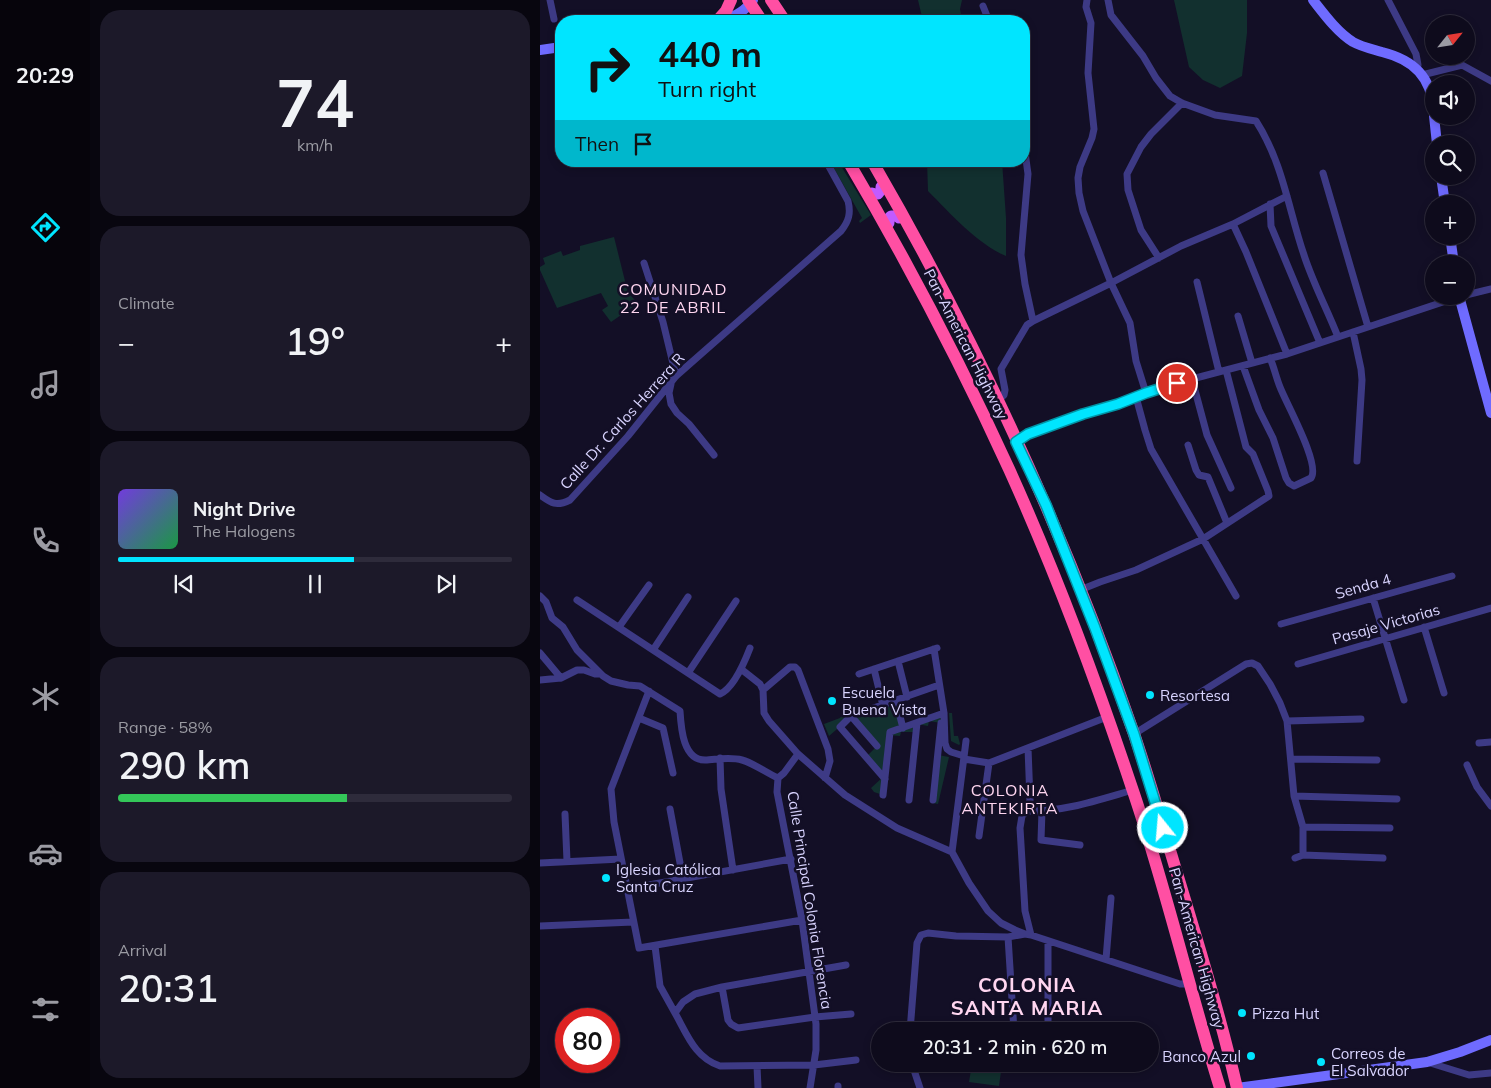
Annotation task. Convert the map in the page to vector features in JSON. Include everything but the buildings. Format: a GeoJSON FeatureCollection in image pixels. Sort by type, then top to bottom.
{"type":"FeatureCollection","features":[{"type":"Feature","properties":{"kind":"highway"},"geometry":{"type":"LineString","coordinates":[[723,15],[731,0]]}},
{"type":"Feature","properties":{"kind":"highway"},"geometry":{"type":"LineString","coordinates":[[771,0],[781,15]]}},
{"type":"Feature","properties":{"kind":"highway"},"geometry":{"type":"LineString","coordinates":[[752,1],[759,15]]}},
{"type":"Feature","properties":{"kind":"highway","name":"Pan-American Highway"},"geometry":{"type":"LineString","coordinates":[[851,167],[916,280],[952,351],[1009,469],[1061,592],[1133,790],[1159,872],[1220,1088]]}},
{"type":"Feature","properties":{"kind":"highway","name":"Pan-American Highway"},"geometry":{"type":"LineString","coordinates":[[875,167],[966,334],[1046,505],[1080,590],[1134,734],[1205,965],[1237,1088]]}},
{"type":"Feature","properties":{"kind":"main road"},"geometry":{"type":"LineString","coordinates":[[767,0],[776,15]]}},
{"type":"Feature","properties":{"kind":"main road"},"geometry":{"type":"LineString","coordinates":[[1313,0],[1344,36],[1352,42],[1393,55],[1405,61],[1420,72],[1425,80]]}},
{"type":"Feature","properties":{"kind":"main road"},"geometry":{"type":"LineString","coordinates":[[736,15],[752,1],[763,15]]}},
{"type":"Feature","properties":{"kind":"main road"},"geometry":{"type":"LineString","coordinates":[[540,50],[555,48]]}},
{"type":"Feature","properties":{"kind":"main road"},"geometry":{"type":"LineString","coordinates":[[859,167],[876,190],[948,308],[1016,447],[1072,576],[1145,777],[1216,1020],[1232,1064]]}},
{"type":"Feature","properties":{"kind":"main road"},"geometry":{"type":"LineString","coordinates":[[868,167],[876,190]]}},
{"type":"Feature","properties":{"kind":"main road"},"geometry":{"type":"LineString","coordinates":[[894,220],[1012,466],[1068,598],[1102,686],[1137,790],[1225,1088]]}},
{"type":"Feature","properties":{"kind":"main road"},"geometry":{"type":"LineString","coordinates":[[1462,305],[1490,407]]}},
{"type":"Feature","properties":{"kind":"main road"},"geometry":{"type":"LineString","coordinates":[[1237,1088],[1427,1062],[1491,1040]]}},
{"type":"Feature","properties":{"kind":"street"},"geometry":{"type":"LineString","coordinates":[[550,0],[554,19]]}},
{"type":"Feature","properties":{"kind":"street"},"geometry":{"type":"LineString","coordinates":[[1087,0],[1086,7],[1091,23],[1088,73],[1094,129],[1080,167],[1078,178],[1079,193],[1090,231],[1130,323],[1136,361],[1146,393]]}},
{"type":"Feature","properties":{"kind":"street"},"geometry":{"type":"LineString","coordinates":[[1108,0],[1111,15],[1116,23],[1143,56],[1156,78],[1170,96],[1182,103],[1214,115],[1256,121],[1264,133],[1277,161],[1304,256],[1314,284],[1328,311],[1338,337]]}},
{"type":"Feature","properties":{"kind":"street"},"geometry":{"type":"LineString","coordinates":[[1388,0],[1416,54],[1420,72],[1462,65],[1491,80]]}},
{"type":"Feature","properties":{"kind":"street"},"geometry":{"type":"LineString","coordinates":[[983,6],[987,15]]}},
{"type":"Feature","properties":{"kind":"street"},"geometry":{"type":"LineString","coordinates":[[1159,258],[1141,230],[1128,190],[1127,174],[1141,146],[1182,103]]}},
{"type":"Feature","properties":{"kind":"street","name":"Calle Dr. Carlos Herrera R"},"geometry":{"type":"LineString","coordinates":[[540,495],[556,505],[570,500],[628,436],[674,379],[841,231],[847,224],[850,215],[848,201],[829,167]]}},
{"type":"Feature","properties":{"kind":"street"},"geometry":{"type":"LineString","coordinates":[[1027,167],[1021,255],[1033,321]]}},
{"type":"Feature","properties":{"kind":"street"},"geometry":{"type":"LineString","coordinates":[[1323,173],[1368,326]]}},
{"type":"Feature","properties":{"kind":"street"},"geometry":{"type":"LineString","coordinates":[[997,401],[1004,395],[1005,390],[1001,369],[1027,325],[1181,246],[1233,224],[1287,196]]}},
{"type":"Feature","properties":{"kind":"street"},"geometry":{"type":"LineString","coordinates":[[1270,204],[1271,226],[1320,343]]}},
{"type":"Feature","properties":{"kind":"street"},"geometry":{"type":"LineString","coordinates":[[1233,224],[1287,354]]}},
{"type":"Feature","properties":{"kind":"street"},"geometry":{"type":"LineString","coordinates":[[644,263],[663,322],[674,379],[669,393],[671,404],[714,455]]}},
{"type":"Feature","properties":{"kind":"street"},"geometry":{"type":"LineString","coordinates":[[1080,590],[1136,570],[1202,539],[1269,495],[1253,454],[1246,447],[1197,282]]}},
{"type":"Feature","properties":{"kind":"street"},"geometry":{"type":"LineString","coordinates":[[1475,293],[1491,289]]}},
{"type":"Feature","properties":{"kind":"street"},"geometry":{"type":"LineString","coordinates":[[1016,442],[1028,434],[1146,393],[1287,354],[1432,305]]}},
{"type":"Feature","properties":{"kind":"street"},"geometry":{"type":"LineString","coordinates":[[1238,316],[1252,363]]}},
{"type":"Feature","properties":{"kind":"street"},"geometry":{"type":"LineString","coordinates":[[1353,332],[1362,380],[1357,461]]}},
{"type":"Feature","properties":{"kind":"street"},"geometry":{"type":"LineString","coordinates":[[1243,366],[1259,410],[1273,438],[1286,478],[1294,486],[1311,478],[1314,471],[1304,440],[1280,387],[1270,358]]}},
{"type":"Feature","properties":{"kind":"street"},"geometry":{"type":"LineString","coordinates":[[1192,379],[1207,436],[1231,488]]}},
{"type":"Feature","properties":{"kind":"street"},"geometry":{"type":"LineString","coordinates":[[1136,397],[1151,449],[1236,596]]}},
{"type":"Feature","properties":{"kind":"street"},"geometry":{"type":"LineString","coordinates":[[1188,445],[1196,470],[1199,475],[1208,478],[1227,524]]}},
{"type":"Feature","properties":{"kind":"street","name":"Senda 4"},"geometry":{"type":"LineString","coordinates":[[1281,624],[1452,576]]}},
{"type":"Feature","properties":{"kind":"street"},"geometry":{"type":"LineString","coordinates":[[619,628],[649,585]]}},
{"type":"Feature","properties":{"kind":"street"},"geometry":{"type":"LineString","coordinates":[[540,596],[546,602],[552,618],[563,627],[577,650],[600,674],[611,681],[640,686],[680,711],[681,731],[688,750],[694,758],[704,760],[720,758],[742,760],[778,778]]}},
{"type":"Feature","properties":{"kind":"street"},"geometry":{"type":"LineString","coordinates":[[653,650],[688,597]]}},
{"type":"Feature","properties":{"kind":"street"},"geometry":{"type":"LineString","coordinates":[[1373,598],[1404,700]]}},
{"type":"Feature","properties":{"kind":"street"},"geometry":{"type":"LineString","coordinates":[[577,600],[720,694],[726,691],[741,669],[750,648]]}},
{"type":"Feature","properties":{"kind":"street"},"geometry":{"type":"LineString","coordinates":[[688,673],[736,601]]}},
{"type":"Feature","properties":{"kind":"street","name":"Pasaje Victorias"},"geometry":{"type":"LineString","coordinates":[[1298,664],[1491,608]]}},
{"type":"Feature","properties":{"kind":"street"},"geometry":{"type":"LineString","coordinates":[[1424,627],[1444,693]]}},
{"type":"Feature","properties":{"kind":"street"},"geometry":{"type":"LineString","coordinates":[[859,674],[936,648],[947,749],[964,758],[990,762],[1107,717]]}},
{"type":"Feature","properties":{"kind":"street"},"geometry":{"type":"LineString","coordinates":[[540,653],[561,678]]}},
{"type":"Feature","properties":{"kind":"street"},"geometry":{"type":"LineString","coordinates":[[898,661],[907,697]]}},
{"type":"Feature","properties":{"kind":"street"},"geometry":{"type":"LineString","coordinates":[[1134,734],[1246,664],[1252,663],[1258,666],[1270,684],[1287,721],[1294,796],[1303,827],[1303,855]]}},
{"type":"Feature","properties":{"kind":"street"},"geometry":{"type":"LineString","coordinates":[[763,690],[790,668],[795,666],[798,670],[828,749],[830,761],[825,778]]}},
{"type":"Feature","properties":{"kind":"street"},"geometry":{"type":"LineString","coordinates":[[741,669],[760,684],[763,690],[764,713],[769,721],[798,754],[825,778],[845,795],[897,828],[952,852]]}},
{"type":"Feature","properties":{"kind":"street"},"geometry":{"type":"LineString","coordinates":[[874,669],[883,706]]}},
{"type":"Feature","properties":{"kind":"street"},"geometry":{"type":"LineString","coordinates":[[540,680],[561,678],[577,670],[600,674]]}},
{"type":"Feature","properties":{"kind":"street"},"geometry":{"type":"LineString","coordinates":[[865,711],[939,685]]}},
{"type":"Feature","properties":{"kind":"street"},"geometry":{"type":"LineString","coordinates":[[649,691],[611,790],[614,822],[638,948],[802,920]]}},
{"type":"Feature","properties":{"kind":"street"},"geometry":{"type":"LineString","coordinates":[[896,701],[903,728]]}},
{"type":"Feature","properties":{"kind":"street"},"geometry":{"type":"LineString","coordinates":[[883,795],[890,732],[943,713]]}},
{"type":"Feature","properties":{"kind":"street"},"geometry":{"type":"LineString","coordinates":[[933,800],[943,713]]}},
{"type":"Feature","properties":{"kind":"street"},"geometry":{"type":"LineString","coordinates":[[877,746],[851,716],[840,726],[885,778]]}},
{"type":"Feature","properties":{"kind":"street"},"geometry":{"type":"LineString","coordinates":[[639,718],[663,728],[672,773]]}},
{"type":"Feature","properties":{"kind":"street"},"geometry":{"type":"LineString","coordinates":[[1287,721],[1361,719]]}},
{"type":"Feature","properties":{"kind":"street"},"geometry":{"type":"LineString","coordinates":[[909,800],[917,723]]}},
{"type":"Feature","properties":{"kind":"street"},"geometry":{"type":"LineString","coordinates":[[966,741],[952,852],[969,883],[988,911],[1001,923],[1014,930],[1180,984],[1190,984]]}},
{"type":"Feature","properties":{"kind":"street"},"geometry":{"type":"LineString","coordinates":[[1479,743],[1491,742]]}},
{"type":"Feature","properties":{"kind":"street"},"geometry":{"type":"LineString","coordinates":[[1028,748],[1030,800],[1027,811],[1022,816],[1020,828],[1028,934]]}},
{"type":"Feature","properties":{"kind":"street","name":"Calle Principal Colonia Florencia"},"geometry":{"type":"LineString","coordinates":[[798,754],[778,778],[777,792],[802,920],[815,1017],[816,1050],[810,1088]]}},
{"type":"Feature","properties":{"kind":"street"},"geometry":{"type":"LineString","coordinates":[[720,758],[721,789],[733,870]]}},
{"type":"Feature","properties":{"kind":"street"},"geometry":{"type":"LineString","coordinates":[[1291,759],[1377,760]]}},
{"type":"Feature","properties":{"kind":"street"},"geometry":{"type":"LineString","coordinates":[[980,836],[990,762]]}},
{"type":"Feature","properties":{"kind":"street"},"geometry":{"type":"LineString","coordinates":[[1467,765],[1477,786],[1491,806]]}},
{"type":"Feature","properties":{"kind":"street"},"geometry":{"type":"LineString","coordinates":[[1027,811],[1062,809],[1133,790]]}},
{"type":"Feature","properties":{"kind":"street"},"geometry":{"type":"LineString","coordinates":[[1294,796],[1398,799]]}},
{"type":"Feature","properties":{"kind":"street"},"geometry":{"type":"LineString","coordinates":[[670,809],[683,879]]}},
{"type":"Feature","properties":{"kind":"street"},"geometry":{"type":"LineString","coordinates":[[1042,811],[1041,840],[1080,845]]}},
{"type":"Feature","properties":{"kind":"street"},"geometry":{"type":"LineString","coordinates":[[565,814],[567,861]]}},
{"type":"Feature","properties":{"kind":"street"},"geometry":{"type":"LineString","coordinates":[[1303,827],[1390,828]]}},
{"type":"Feature","properties":{"kind":"street"},"geometry":{"type":"LineString","coordinates":[[1295,858],[1303,855],[1383,858]]}},
{"type":"Feature","properties":{"kind":"street"},"geometry":{"type":"LineString","coordinates":[[540,863],[622,859]]}},
{"type":"Feature","properties":{"kind":"street"},"geometry":{"type":"LineString","coordinates":[[627,889],[791,859]]}},
{"type":"Feature","properties":{"kind":"street"},"geometry":{"type":"LineString","coordinates":[[1106,959],[1111,898]]}},
{"type":"Feature","properties":{"kind":"street"},"geometry":{"type":"LineString","coordinates":[[540,926],[634,922]]}},
{"type":"Feature","properties":{"kind":"street"},"geometry":{"type":"LineString","coordinates":[[911,1022],[917,943],[921,935],[928,933],[956,936],[1008,937],[1028,934]]}},
{"type":"Feature","properties":{"kind":"street"},"geometry":{"type":"LineString","coordinates":[[1008,937],[1013,1022]]}},
{"type":"Feature","properties":{"kind":"street"},"geometry":{"type":"LineString","coordinates":[[1048,941],[1048,1022]]}},
{"type":"Feature","properties":{"kind":"street"},"geometry":{"type":"LineString","coordinates":[[654,946],[660,986],[695,1048],[706,1060],[720,1066],[814,1065],[856,1060]]}},
{"type":"Feature","properties":{"kind":"street"},"geometry":{"type":"LineString","coordinates":[[675,1013],[683,1002],[695,994],[722,987],[846,965]]}},
{"type":"Feature","properties":{"kind":"street"},"geometry":{"type":"LineString","coordinates":[[722,987],[728,1020],[734,1027],[738,1028],[851,1014]]}},
{"type":"Feature","properties":{"kind":"street"},"geometry":{"type":"LineString","coordinates":[[1427,1062],[1469,1074],[1491,1073]]}},
{"type":"Feature","properties":{"kind":"street"},"geometry":{"type":"LineString","coordinates":[[757,1066],[758,1088]]}},
{"type":"Feature","properties":{"kind":"street"},"geometry":{"type":"LineString","coordinates":[[915,1072],[920,1088]]}},
{"type":"Feature","properties":{"kind":"green space"},"geometry":{"type":"Polygon","coordinates":[[[918,0],[962,0],[961,15],[922,15],[918,0]]]}},
{"type":"Feature","properties":{"kind":"green space"},"geometry":{"type":"Polygon","coordinates":[[[1174,0],[1247,0],[1247,33],[1242,76],[1220,88],[1203,80],[1189,67],[1174,0]]]}},
{"type":"Feature","properties":{"kind":"green space"},"geometry":{"type":"Polygon","coordinates":[[[833,167],[842,167],[871,215],[860,223],[859,221],[862,218],[833,167]]]}},
{"type":"Feature","properties":{"kind":"green space"},"geometry":{"type":"Polygon","coordinates":[[[927,167],[1002,167],[1006,218],[1006,256],[974,236],[928,191],[927,167]]]}},
{"type":"Feature","properties":{"kind":"green space"},"geometry":{"type":"Polygon","coordinates":[[[614,237],[628,293],[637,304],[611,322],[602,310],[608,306],[601,293],[557,308],[540,270],[540,267],[545,264],[543,258],[561,251],[563,256],[580,250],[580,246],[614,237]]]}},
{"type":"Feature","properties":{"kind":"green space"},"geometry":{"type":"Polygon","coordinates":[[[896,701],[903,727],[942,714],[941,723],[929,721],[928,726],[917,724],[916,732],[901,732],[900,736],[889,735],[883,795],[874,792],[871,788],[883,777],[866,757],[877,746],[851,717],[829,736],[824,724],[840,718],[844,712],[864,706],[865,711],[896,701]]]}},
{"type":"Feature","properties":{"kind":"green space"},"geometry":{"type":"Polygon","coordinates":[[[949,713],[952,713],[954,736],[958,736],[959,745],[951,741],[949,713]]]}},
{"type":"Feature","properties":{"kind":"green space"},"geometry":{"type":"Polygon","coordinates":[[[938,755],[949,757],[938,804],[933,803],[938,755]]]}},
{"type":"Feature","properties":{"kind":"green space"},"geometry":{"type":"Polygon","coordinates":[[[971,1072],[1001,1072],[999,1086],[969,1082],[971,1072]]]}},
{"type":"Feature","properties":{"kind":"place","name":"Resortesa"},"geometry":{"type":"Point","coordinates":[1150,695]}},
{"type":"Feature","properties":{"kind":"place","name":"Escuela Buena Vista"},"geometry":{"type":"Point","coordinates":[832,701]}},
{"type":"Feature","properties":{"kind":"place","name":"Iglesia Católica Santa Cruz"},"geometry":{"type":"Point","coordinates":[606,878]}},
{"type":"Feature","properties":{"kind":"place","name":"Pizza Hut"},"geometry":{"type":"Point","coordinates":[1242,1013]}},
{"type":"Feature","properties":{"kind":"place","name":"Banco Azul"},"geometry":{"type":"Point","coordinates":[1251,1056]}},
{"type":"Feature","properties":{"kind":"place","name":"Correos de El Salvador"},"geometry":{"type":"Point","coordinates":[1321,1062]}},
{"type":"Feature","properties":{"kind":"district","name":"COMUNIDAD 22 DE ABRIL"},"geometry":{"type":"Point","coordinates":[673,298]}},
{"type":"Feature","properties":{"kind":"district","name":"COLONIA ANTEKIRTA"},"geometry":{"type":"Point","coordinates":[1010,799]}},
{"type":"Feature","properties":{"kind":"district","name":"COLONIA SANTA MARIA"},"geometry":{"type":"Point","coordinates":[1027,996]}},
{"type":"Feature","properties":{"kind":"route"},"geometry":{"type":"LineString","coordinates":[[1163,828],[1134,734],[1095,628],[1046,505],[1016,442],[1028,434],[1177,383]]}}]}
